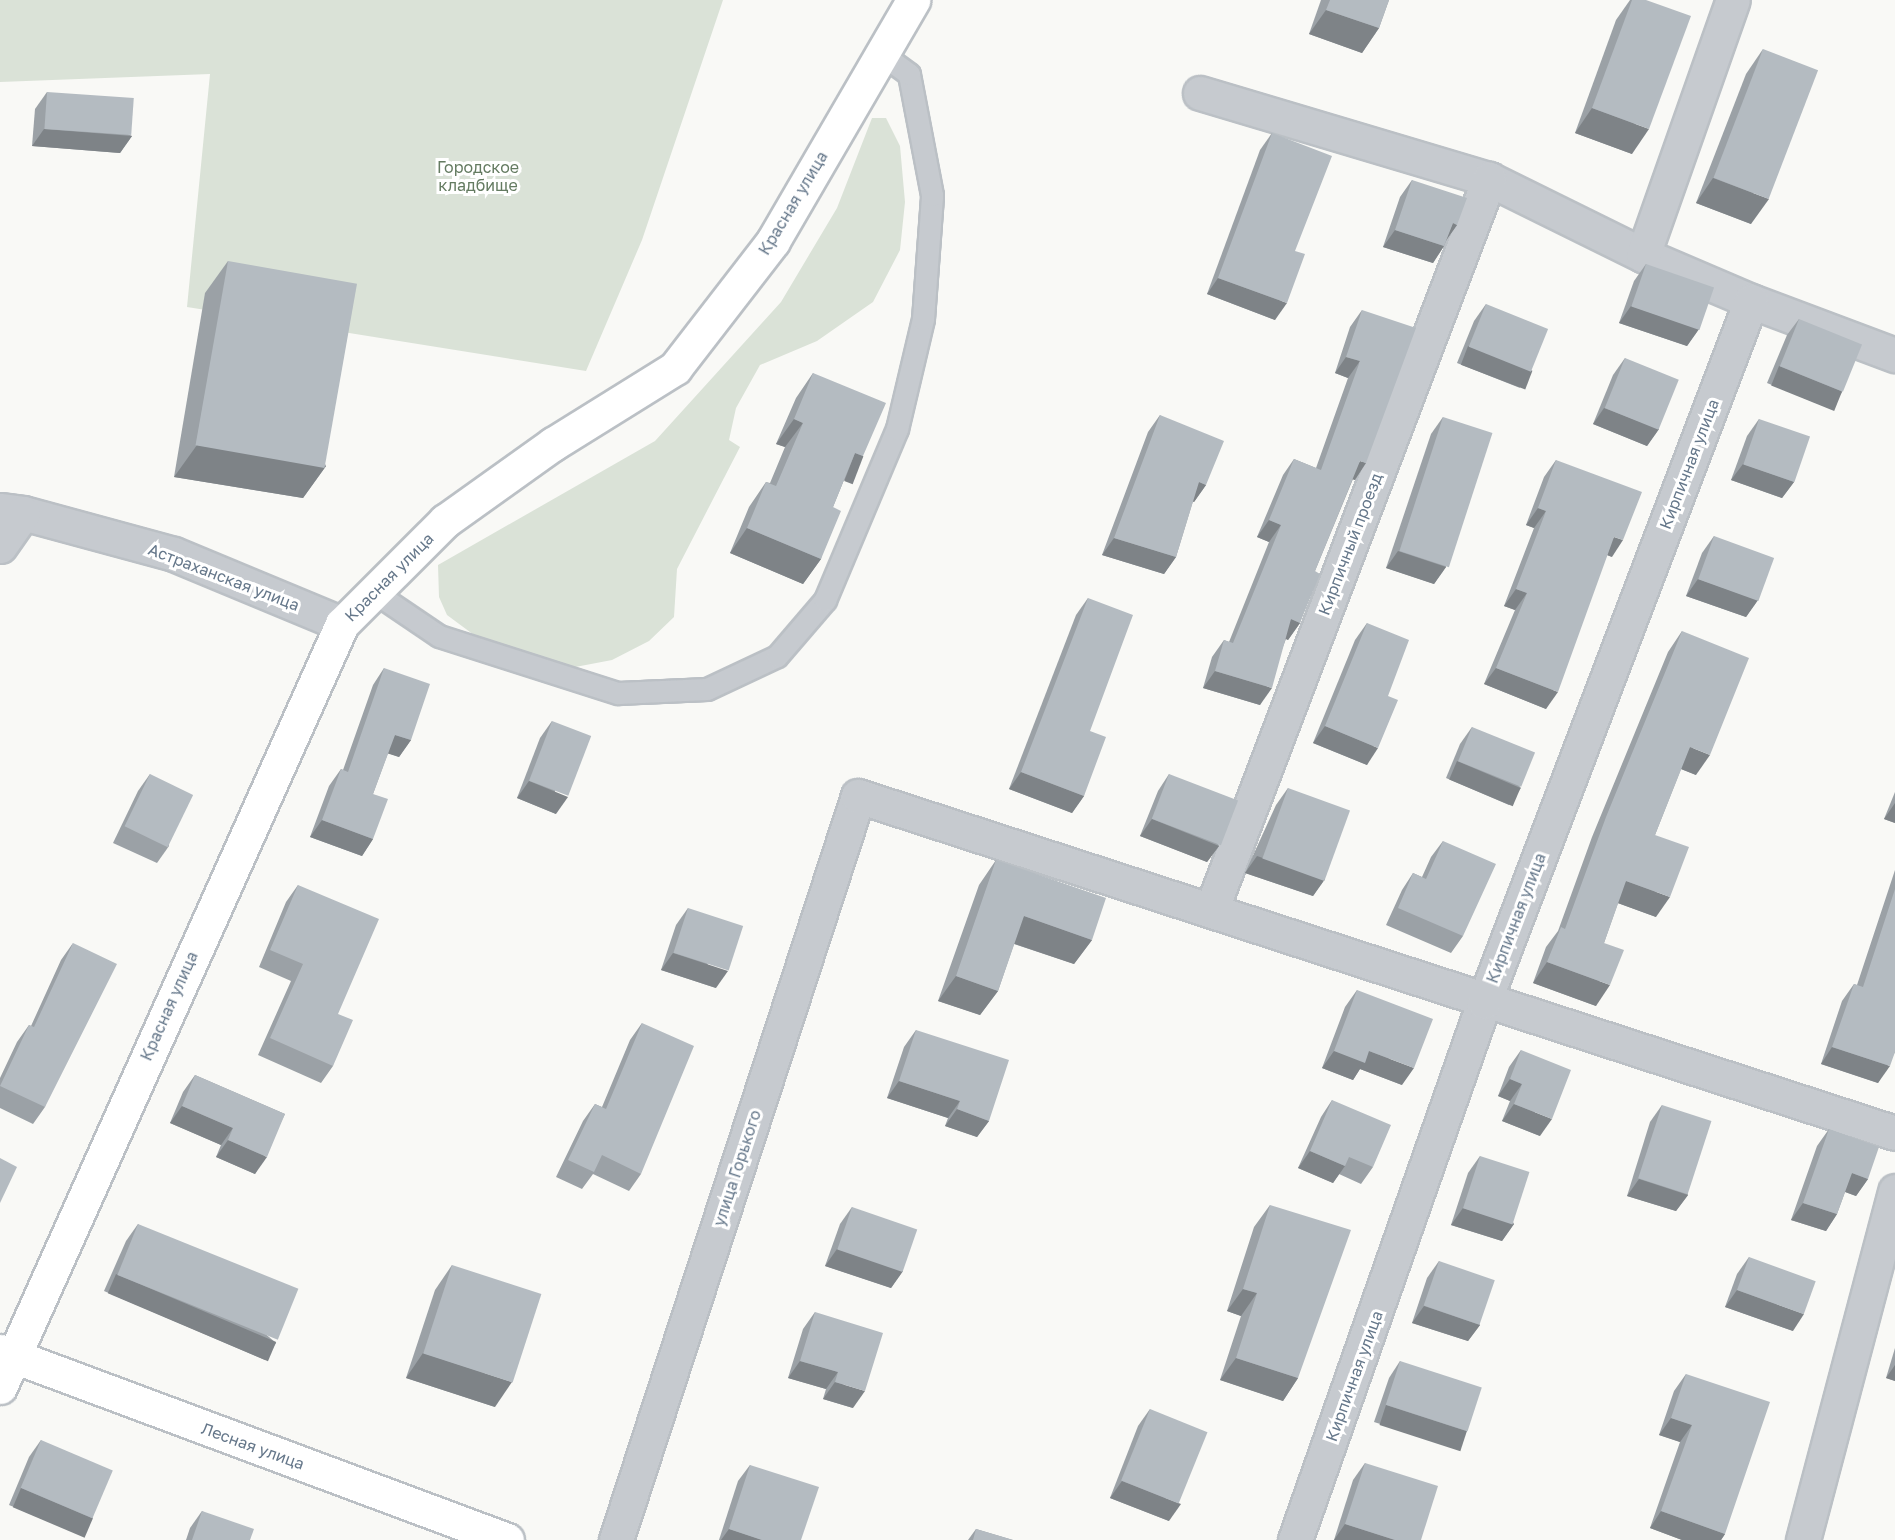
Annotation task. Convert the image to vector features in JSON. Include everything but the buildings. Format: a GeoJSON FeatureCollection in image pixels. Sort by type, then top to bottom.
{"type":"FeatureCollection","features":[{"type":"Feature","properties":{"kind":"main road","name":"Красная улица"},"geometry":{"type":"LineString","coordinates":[[0,1387],[6,1354],[342,624],[445,522],[553,444],[675,368],[773,241],[880,53],[913,0]]}},
{"type":"Feature","properties":{"kind":"main road","name":"Лесная улица"},"geometry":{"type":"LineString","coordinates":[[6,1354],[507,1540]]}},
{"type":"Feature","properties":{"kind":"street"},"geometry":{"type":"LineString","coordinates":[[1643,255],[1733,0]]}},
{"type":"Feature","properties":{"kind":"street"},"geometry":{"type":"LineString","coordinates":[[1200,93],[1489,179],[1643,255],[1751,301],[1895,355]]}},
{"type":"Feature","properties":{"kind":"street","name":"Кирпичный проезд"},"geometry":{"type":"LineString","coordinates":[[1212,908],[1489,179]]}},
{"type":"Feature","properties":{"kind":"street","name":"Кирпичная улица"},"geometry":{"type":"LineString","coordinates":[[1295,1540],[1484,1002],[1751,301]]}},
{"type":"Feature","properties":{"kind":"street"},"geometry":{"type":"LineString","coordinates":[[0,546],[11,512]]}},
{"type":"Feature","properties":{"kind":"street","name":"Астраханская улица"},"geometry":{"type":"LineString","coordinates":[[11,512],[174,554],[342,624]]}},
{"type":"Feature","properties":{"kind":"street","name":"улица Горького"},"geometry":{"type":"LineString","coordinates":[[616,1540],[858,796],[1212,908]]}},
{"type":"Feature","properties":{"kind":"street"},"geometry":{"type":"LineString","coordinates":[[1212,908],[1484,1002],[1895,1133]]}},
{"type":"Feature","properties":{"kind":"street"},"geometry":{"type":"LineString","coordinates":[[1803,1540],[1895,1191]]}},
{"type":"Feature","properties":{"kind":"lane"},"geometry":{"type":"LineString","coordinates":[[374,592],[439,636],[618,693],[706,689],[777,656],[825,600],[897,429],[923,319],[932,195],[909,74],[880,53]]}},
{"type":"Feature","properties":{"kind":"green space","name":"Городское кладбище"},"geometry":{"type":"Polygon","coordinates":[[[0,0],[723,0],[642,240],[586,371],[187,307],[210,74],[0,82],[0,0]]]}},
{"type":"Feature","properties":{"kind":"green space"},"geometry":{"type":"Polygon","coordinates":[[[872,118],[886,118],[900,146],[905,202],[900,250],[873,302],[817,341],[760,365],[736,408],[729,440],[740,447],[677,569],[674,617],[649,641],[612,660],[570,668],[474,635],[447,615],[439,597],[438,565],[655,441],[781,302],[837,208],[872,118]]]}}]}
